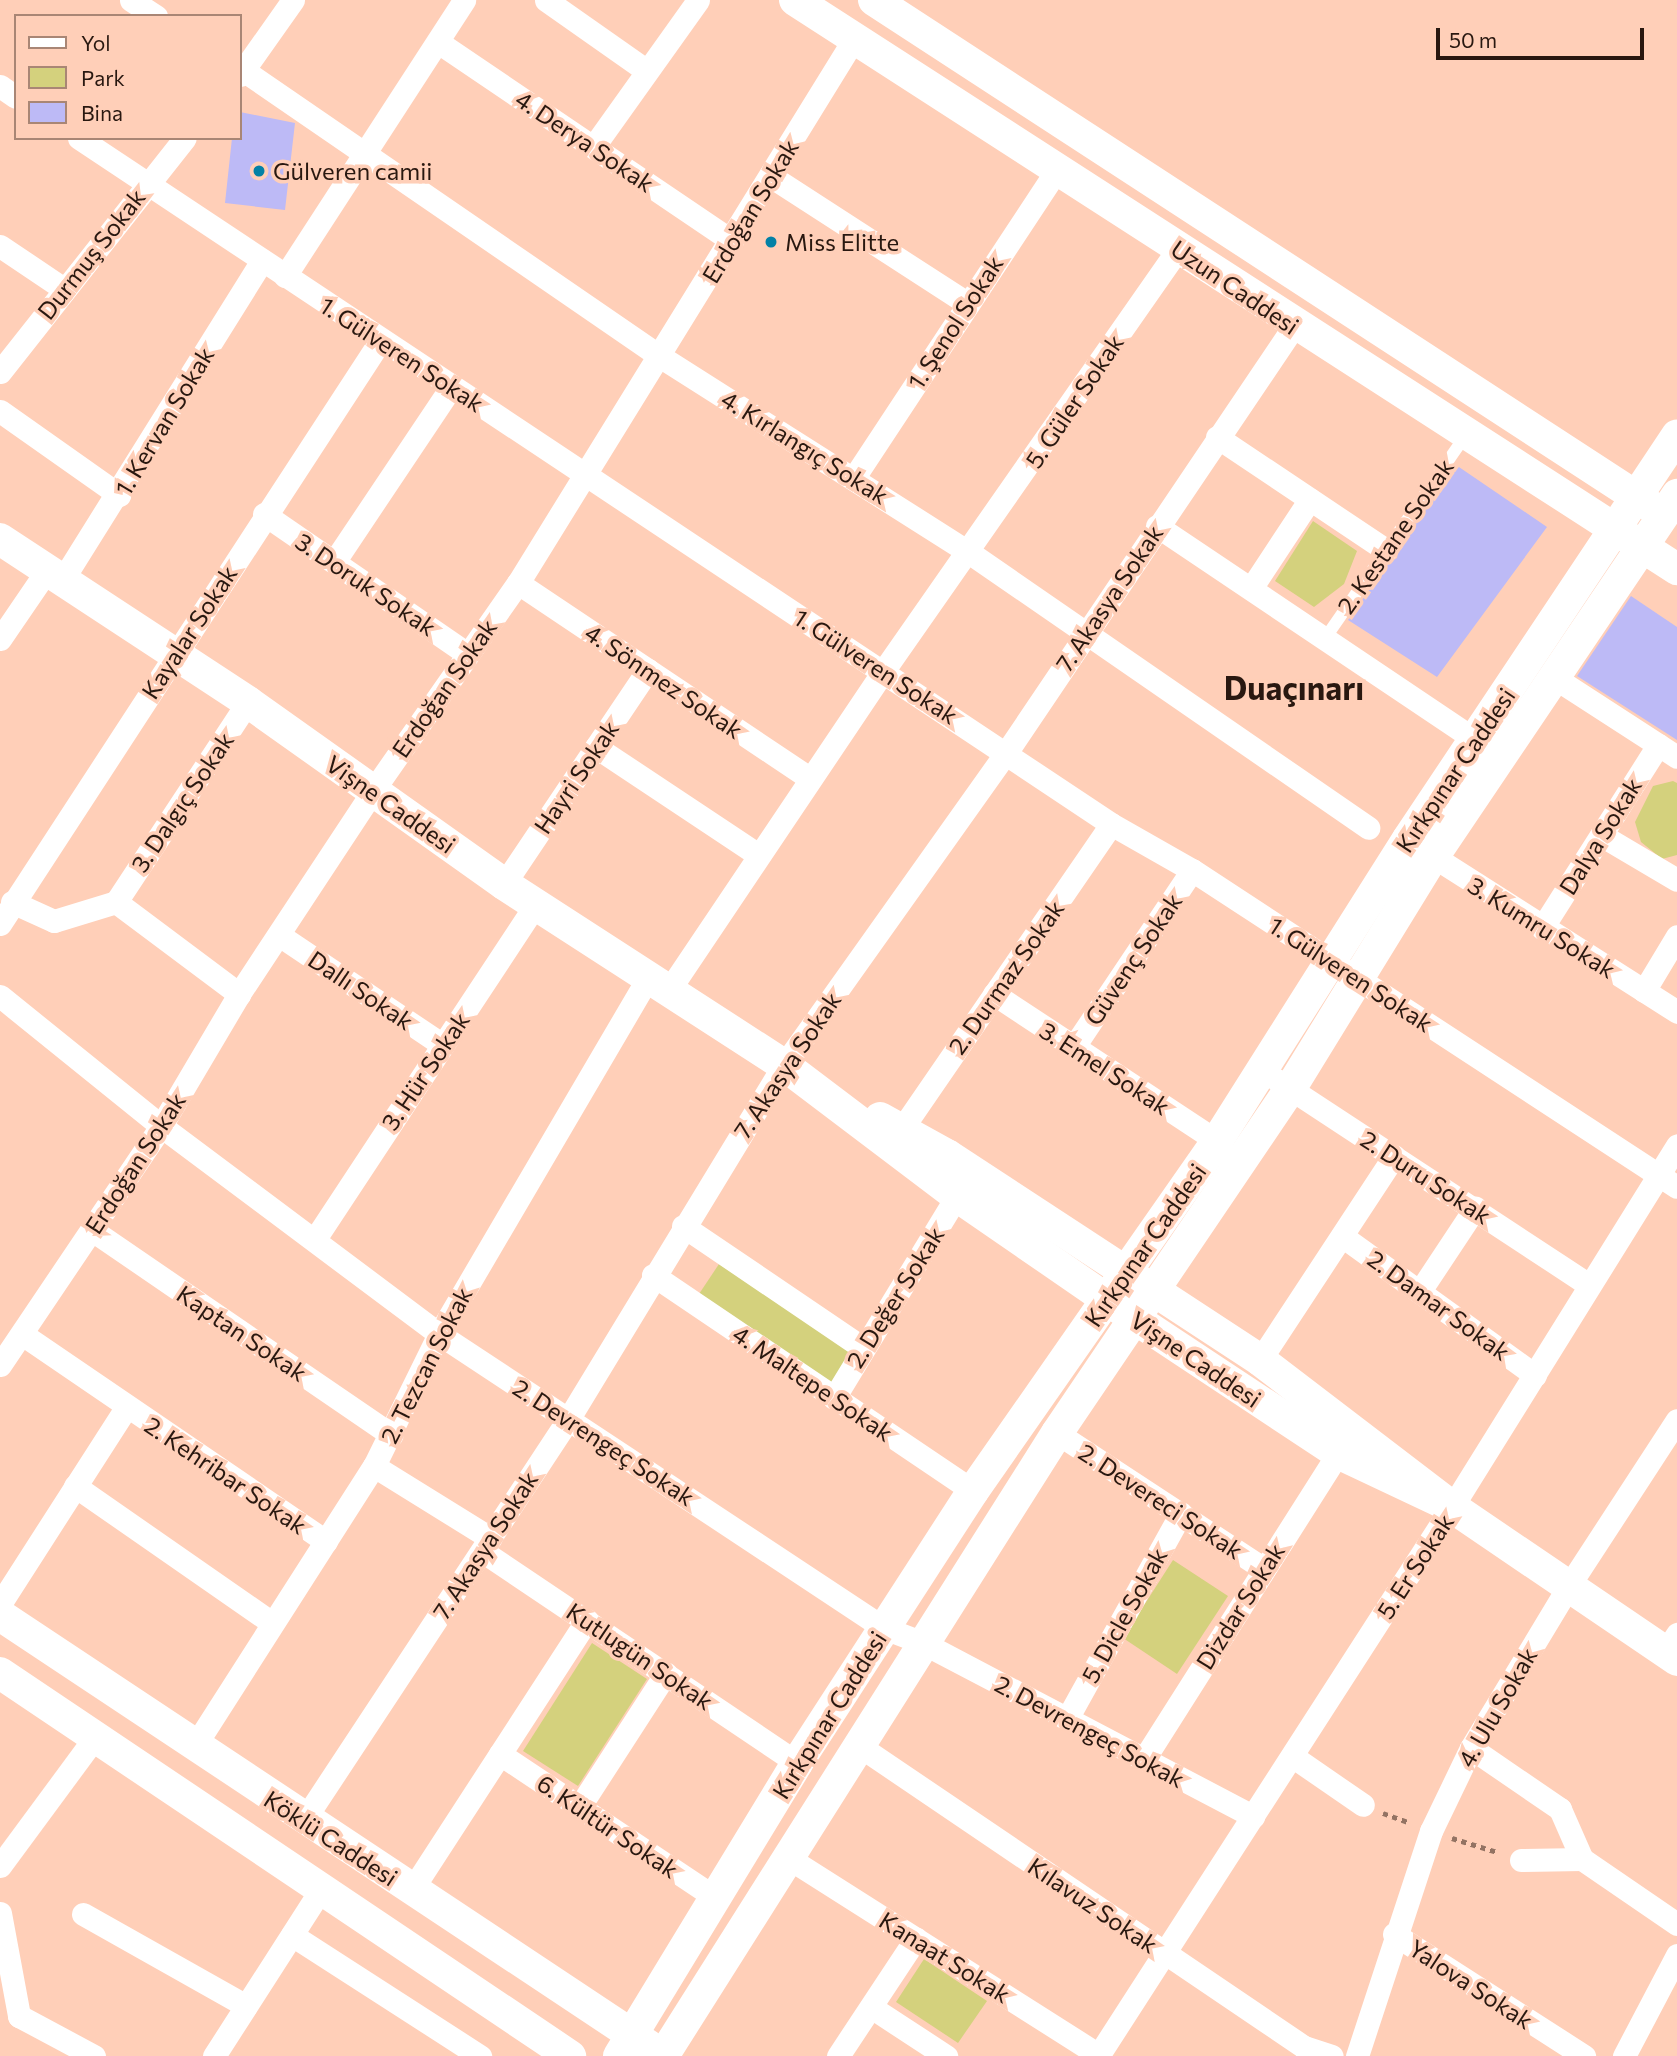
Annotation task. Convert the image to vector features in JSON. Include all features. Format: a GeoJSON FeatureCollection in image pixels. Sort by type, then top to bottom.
{"type":"FeatureCollection","features":[{"type":"Feature","properties":{"kind":"main road","name":"Uzun Caddesi"},"geometry":{"type":"LineString","coordinates":[[795,0],[1294,326],[1677,569]]}},
{"type":"Feature","properties":{"kind":"main road","name":"Uzun Caddesi"},"geometry":{"type":"LineString","coordinates":[[874,0],[1636,498],[1673,511]]}},
{"type":"Feature","properties":{"kind":"main road","name":"Kırkpınar Caddesi"},"geometry":{"type":"LineString","coordinates":[[664,2056],[1057,1433],[1290,1088],[1433,857],[1555,678],[1629,539],[1636,498],[1677,436]]}},
{"type":"Feature","properties":{"kind":"main road","name":"Kırkpınar Caddesi"},"geometry":{"type":"LineString","coordinates":[[625,2046],[797,1763],[884,1628],[973,1491],[1217,1141],[1474,739],[1629,539],[1673,511]]}},
{"type":"Feature","properties":{"kind":"main road","name":"Vişne Caddesi"},"geometry":{"type":"LineString","coordinates":[[0,539],[176,653],[504,884],[658,984],[784,1065],[901,1130],[1154,1288],[1260,1360],[1452,1507],[1568,1587],[1673,1649]]}},
{"type":"Feature","properties":{"kind":"main road","name":"Vişne Caddesi"},"geometry":{"type":"LineString","coordinates":[[784,1065],[957,1196],[1134,1318],[1338,1453],[1452,1507]]}},
{"type":"Feature","properties":{"kind":"main road","name":"Köklü Caddesi"},"geometry":{"type":"LineString","coordinates":[[0,1615],[411,1891],[625,2046],[664,2056]]}},
{"type":"Feature","properties":{"kind":"main road","name":"Köklü Caddesi"},"geometry":{"type":"LineString","coordinates":[[0,1673],[323,1886],[570,2056]]}},
{"type":"Feature","properties":{"kind":"street"},"geometry":{"type":"LineString","coordinates":[[131,0],[153,14]]}},
{"type":"Feature","properties":{"kind":"street"},"geometry":{"type":"LineString","coordinates":[[242,70],[293,0]]}},
{"type":"Feature","properties":{"kind":"street"},"geometry":{"type":"LineString","coordinates":[[285,276],[464,0]]}},
{"type":"Feature","properties":{"kind":"street"},"geometry":{"type":"LineString","coordinates":[[546,0],[647,71]]}},
{"type":"Feature","properties":{"kind":"street"},"geometry":{"type":"LineString","coordinates":[[594,146],[698,0]]}},
{"type":"Feature","properties":{"kind":"street","name":"Erdoğan Sokak"},"geometry":{"type":"LineString","coordinates":[[0,1365],[161,1126],[240,994],[372,792],[518,583],[661,357],[854,39]]}},
{"type":"Feature","properties":{"kind":"street","name":"4. Derya Sokak"},"geometry":{"type":"LineString","coordinates":[[438,41],[732,242]]}},
{"type":"Feature","properties":{"kind":"street","name":"4. Kırlangıç Sokak"},"geometry":{"type":"LineString","coordinates":[[242,72],[661,357],[855,476],[970,552],[1368,828]]}},
{"type":"Feature","properties":{"kind":"street","name":"1. Gülveren Sokak"},"geometry":{"type":"LineString","coordinates":[[82,140],[380,341],[884,670],[1111,824],[1192,870],[1677,1187]]}},
{"type":"Feature","properties":{"kind":"street","name":"Durmuş Sokak"},"geometry":{"type":"LineString","coordinates":[[2,365],[183,140]]}},
{"type":"Feature","properties":{"kind":"street","name":"1. Şenol Sokak"},"geometry":{"type":"LineString","coordinates":[[855,476],[967,303],[1058,170]]}},
{"type":"Feature","properties":{"kind":"street"},"geometry":{"type":"LineString","coordinates":[[772,177],[967,303]]}},
{"type":"Feature","properties":{"kind":"street"},"geometry":{"type":"LineString","coordinates":[[0,246],[64,289]]}},
{"type":"Feature","properties":{"kind":"street","name":"5. Güler Sokak"},"geometry":{"type":"LineString","coordinates":[[809,778],[970,552],[1178,249]]}},
{"type":"Feature","properties":{"kind":"street","name":"1. Kervan Sokak"},"geometry":{"type":"LineString","coordinates":[[0,639],[119,495],[262,260]]}},
{"type":"Feature","properties":{"kind":"street","name":"7. Akasya Sokak"},"geometry":{"type":"LineString","coordinates":[[304,1820],[569,1418],[653,1275],[784,1065],[1006,752],[1294,326]]}},
{"type":"Feature","properties":{"kind":"street","name":"Kayalar Sokak"},"geometry":{"type":"LineString","coordinates":[[0,924],[264,514],[380,341]]}},
{"type":"Feature","properties":{"kind":"street"},"geometry":{"type":"LineString","coordinates":[[334,562],[452,386]]}},
{"type":"Feature","properties":{"kind":"street"},"geometry":{"type":"LineString","coordinates":[[0,411],[119,495]]}},
{"type":"Feature","properties":{"kind":"street"},"geometry":{"type":"LineString","coordinates":[[1217,437],[1386,550]]}},
{"type":"Feature","properties":{"kind":"street"},"geometry":{"type":"LineString","coordinates":[[1252,587],[1310,499]]}},
{"type":"Feature","properties":{"kind":"street","name":"3. Doruk Sokak"},"geometry":{"type":"LineString","coordinates":[[264,514],[468,654]]}},
{"type":"Feature","properties":{"kind":"street","name":"2. Kestane Sokak"},"geometry":{"type":"LineString","coordinates":[[1157,526],[1252,587],[1474,739]]}},
{"type":"Feature","properties":{"kind":"street","name":"4. Sönmez Sokak"},"geometry":{"type":"LineString","coordinates":[[518,583],[809,778]]}},
{"type":"Feature","properties":{"kind":"street","name":"Hayri Sokak"},"geometry":{"type":"LineString","coordinates":[[504,884],[648,670]]}},
{"type":"Feature","properties":{"kind":"street"},"geometry":{"type":"LineString","coordinates":[[1555,678],[1668,751]]}},
{"type":"Feature","properties":{"kind":"street","name":"3. Dalgıç Sokak"},"geometry":{"type":"LineString","coordinates":[[116,902],[248,702]]}},
{"type":"Feature","properties":{"kind":"street"},"geometry":{"type":"LineString","coordinates":[[596,747],[757,855]]}},
{"type":"Feature","properties":{"kind":"street","name":"Dalya Sokak"},"geometry":{"type":"LineString","coordinates":[[1542,928],[1601,835],[1668,751]]}},
{"type":"Feature","properties":{"kind":"street","name":"2. Tezcan Sokak"},"geometry":{"type":"LineString","coordinates":[[194,1747],[271,1622],[374,1466],[439,1334],[658,984],[757,855],[809,778]]}},
{"type":"Feature","properties":{"kind":"street","name":"2. Durmaz Sokak"},"geometry":{"type":"LineString","coordinates":[[901,1130],[1111,824]]}},
{"type":"Feature","properties":{"kind":"street"},"geometry":{"type":"LineString","coordinates":[[1601,835],[1677,880]]}},
{"type":"Feature","properties":{"kind":"street","name":"3. Kumru Sokak"},"geometry":{"type":"LineString","coordinates":[[1408,839],[1542,928],[1677,1012]]}},
{"type":"Feature","properties":{"kind":"street","name":"Güvenç Sokak"},"geometry":{"type":"LineString","coordinates":[[1073,1048],[1192,870]]}},
{"type":"Feature","properties":{"kind":"street"},"geometry":{"type":"LineString","coordinates":[[12,902],[54,921],[116,902],[240,994]]}},
{"type":"Feature","properties":{"kind":"street","name":"3. Hür Sokak"},"geometry":{"type":"LineString","coordinates":[[315,1239],[536,904]]}},
{"type":"Feature","properties":{"kind":"street","name":"Dallı Sokak"},"geometry":{"type":"LineString","coordinates":[[279,935],[443,1045]]}},
{"type":"Feature","properties":{"kind":"street"},"geometry":{"type":"LineString","coordinates":[[1644,991],[1677,936]]}},
{"type":"Feature","properties":{"kind":"street","name":"3. Emel Sokak"},"geometry":{"type":"LineString","coordinates":[[994,993],[1073,1048],[1217,1141]]}},
{"type":"Feature","properties":{"kind":"street","name":"2. Devrengeç Sokak"},"geometry":{"type":"LineString","coordinates":[[0,996],[161,1126],[439,1334],[884,1628],[923,1643],[1253,1816]]}},
{"type":"Feature","properties":{"kind":"street","name":"2. Duru Sokak"},"geometry":{"type":"LineString","coordinates":[[1263,1070],[1589,1285]]}},
{"type":"Feature","properties":{"kind":"street","name":"5. Er Sokak"},"geometry":{"type":"LineString","coordinates":[[1098,2055],[1452,1507],[1677,1144]]}},
{"type":"Feature","properties":{"kind":"street","name":"2. Damar Sokak"},"geometry":{"type":"LineString","coordinates":[[1260,1360],[1394,1156]]}},
{"type":"Feature","properties":{"kind":"street","name":"2. Değer Sokak"},"geometry":{"type":"LineString","coordinates":[[834,1398],[957,1196]]}},
{"type":"Feature","properties":{"kind":"street"},"geometry":{"type":"LineString","coordinates":[[1420,1292],[1475,1208]]}},
{"type":"Feature","properties":{"kind":"street"},"geometry":{"type":"LineString","coordinates":[[683,1226],[863,1348]]}},
{"type":"Feature","properties":{"kind":"street","name":"Kaptan Sokak"},"geometry":{"type":"LineString","coordinates":[[92,1230],[391,1436]]}},
{"type":"Feature","properties":{"kind":"street","name":"2. Damar Sokak"},"geometry":{"type":"LineString","coordinates":[[1342,1236],[1535,1375]]}},
{"type":"Feature","properties":{"kind":"street","name":"4. Maltepe Sokak"},"geometry":{"type":"LineString","coordinates":[[653,1275],[973,1491]]}},
{"type":"Feature","properties":{"kind":"street","name":"2. Kehribar Sokak"},"geometry":{"type":"LineString","coordinates":[[22,1334],[126,1408],[326,1541]]}},
{"type":"Feature","properties":{"kind":"street","name":"2. Kehribar Sokak"},"geometry":{"type":"LineString","coordinates":[[0,1604],[126,1408]]}},
{"type":"Feature","properties":{"kind":"street","name":"4. Ulu Sokak"},"geometry":{"type":"LineString","coordinates":[[1357,2056],[1394,1934],[1432,1831],[1471,1748],[1568,1587],[1677,1420]]}},
{"type":"Feature","properties":{"kind":"street","name":"2. Devereci Sokak"},"geometry":{"type":"LineString","coordinates":[[1057,1433],[1264,1569]]}},
{"type":"Feature","properties":{"kind":"street","name":"Dizdar Sokak"},"geometry":{"type":"LineString","coordinates":[[1144,1759],[1338,1453]]}},
{"type":"Feature","properties":{"kind":"street","name":"Kutlugün Sokak"},"geometry":{"type":"LineString","coordinates":[[374,1466],[486,1544],[587,1620],[797,1763]]}},
{"type":"Feature","properties":{"kind":"street"},"geometry":{"type":"LineString","coordinates":[[75,1486],[271,1622]]}},
{"type":"Feature","properties":{"kind":"street","name":"5. Dicle Sokak"},"geometry":{"type":"LineString","coordinates":[[1068,1717],[1181,1513]]}},
{"type":"Feature","properties":{"kind":"street"},"geometry":{"type":"LineString","coordinates":[[411,1891],[587,1620]]}},
{"type":"Feature","properties":{"kind":"street"},"geometry":{"type":"LineString","coordinates":[[580,1806],[666,1673]]}},
{"type":"Feature","properties":{"kind":"street"},"geometry":{"type":"LineString","coordinates":[[0,1866],[96,1736]]}},
{"type":"Feature","properties":{"kind":"street","name":"Kılavuz Sokak"},"geometry":{"type":"LineString","coordinates":[[858,1745],[1165,1954],[1301,2051],[1332,2056]]}},
{"type":"Feature","properties":{"kind":"street"},"geometry":{"type":"LineString","coordinates":[[1471,1748],[1560,1809],[1581,1859],[1677,1924]]}},
{"type":"Feature","properties":{"kind":"street","name":"6. Kültür Sokak"},"geometry":{"type":"LineString","coordinates":[[500,1754],[716,1898]]}},
{"type":"Feature","properties":{"kind":"street"},"geometry":{"type":"LineString","coordinates":[[1292,1756],[1363,1805]]}},
{"type":"Feature","properties":{"kind":"street","name":"Kanaat Sokak"},"geometry":{"type":"LineString","coordinates":[[790,1859],[1098,2055]]}},
{"type":"Feature","properties":{"kind":"street"},"geometry":{"type":"LineString","coordinates":[[1521,1860],[1581,1859]]}},
{"type":"Feature","properties":{"kind":"street"},"geometry":{"type":"LineString","coordinates":[[214,2056],[323,1886]]}},
{"type":"Feature","properties":{"kind":"street"},"geometry":{"type":"LineString","coordinates":[[0,1913],[19,2016],[93,2056]]}},
{"type":"Feature","properties":{"kind":"street"},"geometry":{"type":"LineString","coordinates":[[83,1914],[246,2006]]}},
{"type":"Feature","properties":{"kind":"street","name":"Yalova Sokak"},"geometry":{"type":"LineString","coordinates":[[1394,1934],[1584,2056]]}},
{"type":"Feature","properties":{"kind":"street"},"geometry":{"type":"LineString","coordinates":[[292,1935],[480,2056]]}},
{"type":"Feature","properties":{"kind":"street"},"geometry":{"type":"LineString","coordinates":[[838,2056],[916,1938]]}},
{"type":"Feature","properties":{"kind":"street"},"geometry":{"type":"LineString","coordinates":[[1624,2056],[1677,1955]]}},
{"type":"Feature","properties":{"kind":"street"},"geometry":{"type":"LineString","coordinates":[[872,2007],[946,2056]]}},
{"type":"Feature","properties":{"kind":"lane","name":"2. Kestane Sokak"},"geometry":{"type":"LineString","coordinates":[[1326,637],[1465,436]]}},
{"type":"Feature","properties":{"kind":"green space"},"geometry":{"type":"Polygon","coordinates":[[[1313,521],[1357,551],[1344,584],[1314,607],[1275,581],[1313,521]]]}},
{"type":"Feature","properties":{"kind":"green space"},"geometry":{"type":"Polygon","coordinates":[[[1673,781],[1677,783],[1677,855],[1662,859],[1641,842],[1635,822],[1653,786],[1673,781]]]}},
{"type":"Feature","properties":{"kind":"green space"},"geometry":{"type":"Polygon","coordinates":[[[719,1264],[852,1352],[830,1385],[697,1297],[719,1264]]]}},
{"type":"Feature","properties":{"kind":"green space"},"geometry":{"type":"Polygon","coordinates":[[[1173,1560],[1228,1596],[1177,1674],[1123,1638],[1173,1560]]]}},
{"type":"Feature","properties":{"kind":"green space"},"geometry":{"type":"Polygon","coordinates":[[[592,1643],[647,1679],[578,1786],[523,1751],[592,1643]]]}},
{"type":"Feature","properties":{"kind":"green space"},"geometry":{"type":"Polygon","coordinates":[[[924,1959],[987,2001],[958,2043],[896,2002],[924,1959]]]}},
{"type":"Feature","properties":{"kind":"building","name":"Gülveren camii"},"geometry":{"type":"Polygon","coordinates":[[[242,112],[295,123],[285,210],[225,203],[232,140],[242,140],[242,112]]]}},
{"type":"Feature","properties":{"kind":"building"},"geometry":{"type":"Polygon","coordinates":[[[1456,465],[1547,527],[1437,677],[1348,620],[1387,564],[1397,558],[1399,547],[1456,465]]]}},
{"type":"Feature","properties":{"kind":"building"},"geometry":{"type":"Polygon","coordinates":[[[1631,596],[1677,627],[1677,740],[1577,676],[1631,596]]]}},
{"type":"Feature","properties":{"kind":"place","name":"Gülveren camii"},"geometry":{"type":"Point","coordinates":[259,171]}},
{"type":"Feature","properties":{"kind":"place","name":"Miss Elitte"},"geometry":{"type":"Point","coordinates":[771,242]}},
{"type":"Feature","properties":{"kind":"district","name":"Duaçınarı"},"geometry":{"type":"Point","coordinates":[1294,687]}}]}
